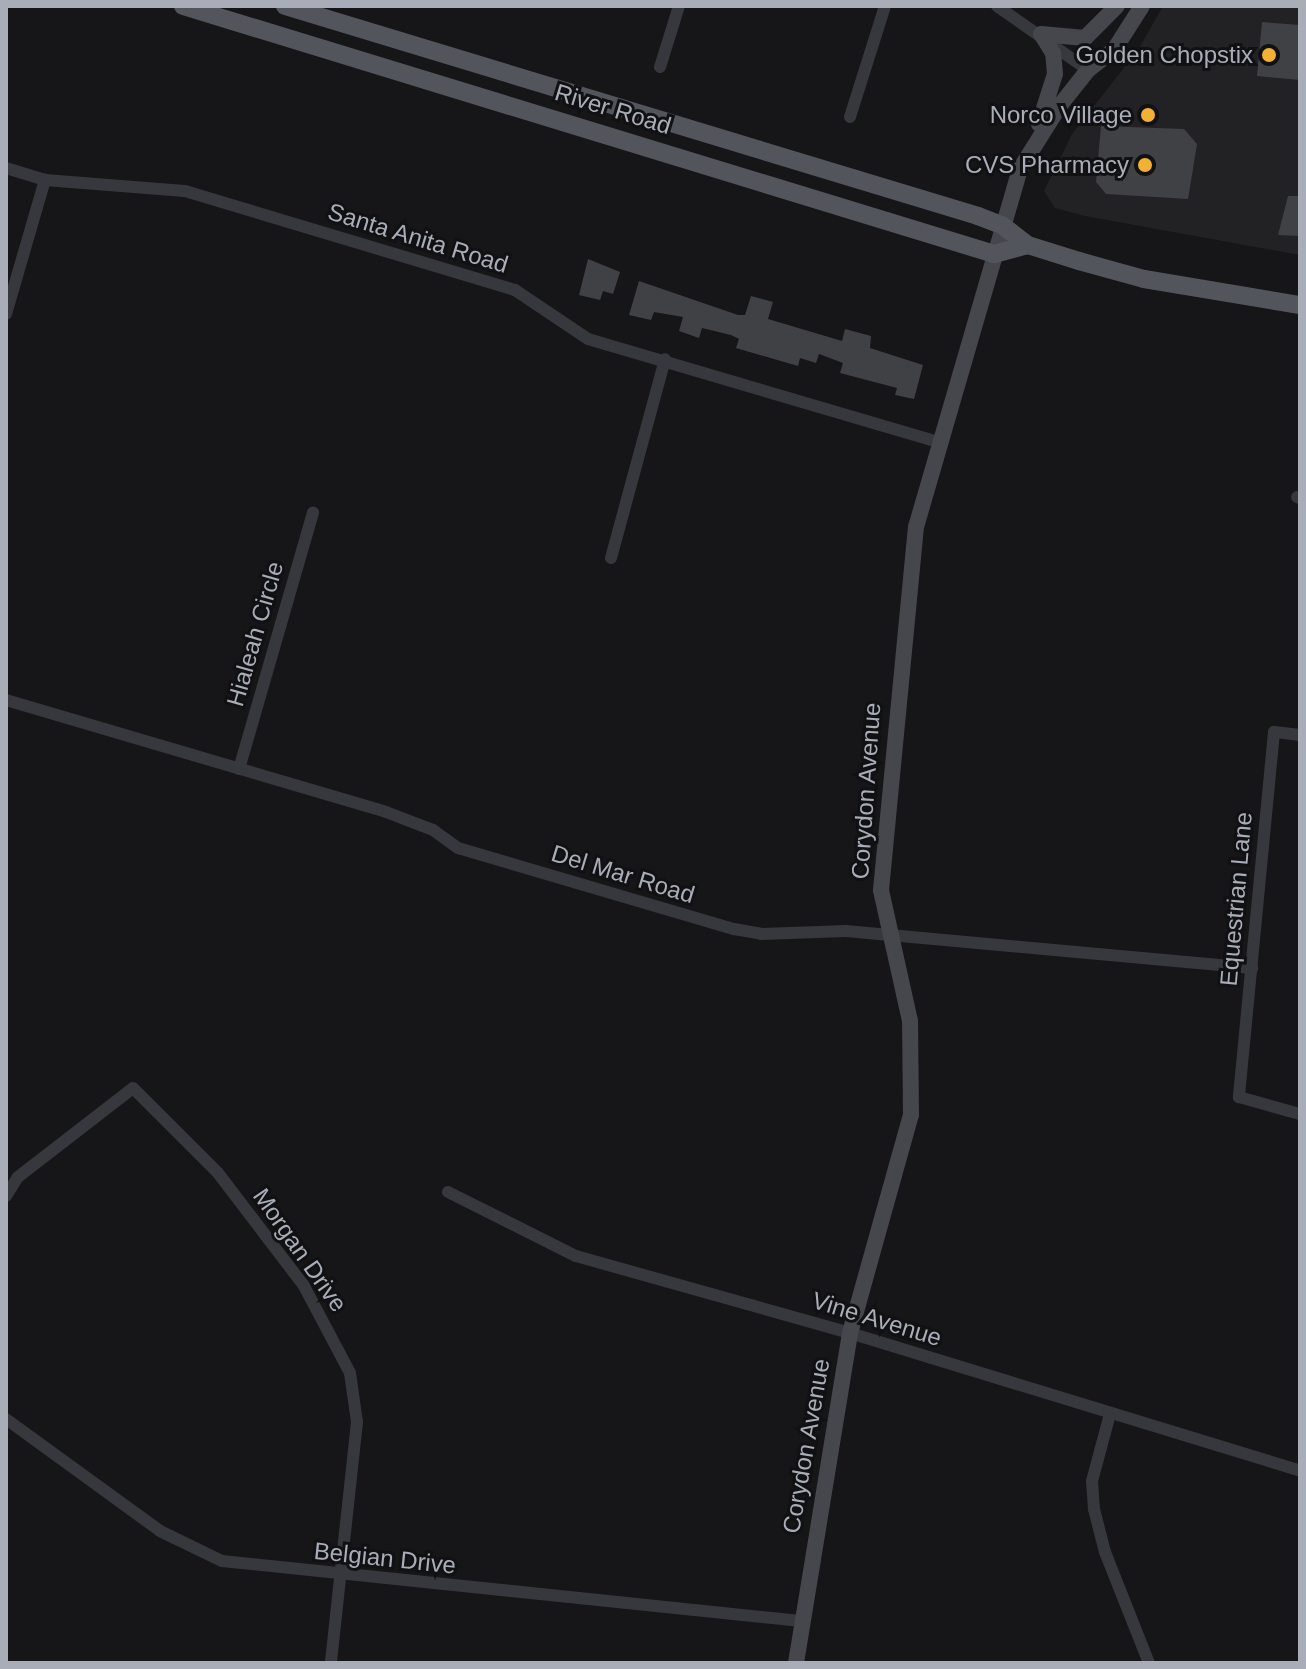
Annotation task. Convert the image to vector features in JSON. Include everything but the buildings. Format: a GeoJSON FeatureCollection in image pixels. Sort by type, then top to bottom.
{"type":"FeatureCollection","features":[{"type":"Feature","properties":{"kind":"main road","name":"River Road"},"geometry":{"type":"LineString","coordinates":[[183,6],[994,254]]}},
{"type":"Feature","properties":{"kind":"main road","name":"River Road"},"geometry":{"type":"LineString","coordinates":[[285,6],[1002,225],[1027,245],[1144,279],[1300,305]]}},
{"type":"Feature","properties":{"kind":"main road"},"geometry":{"type":"LineString","coordinates":[[1041,34],[1085,38],[1119,6]]}},
{"type":"Feature","properties":{"kind":"main road"},"geometry":{"type":"LineString","coordinates":[[1035,137],[1088,70],[1119,6]]}},
{"type":"Feature","properties":{"kind":"main road"},"geometry":{"type":"LineString","coordinates":[[1088,70],[1114,50],[1142,6]]}},
{"type":"Feature","properties":{"kind":"main road"},"geometry":{"type":"LineString","coordinates":[[1035,137],[1055,74],[1053,53],[1041,34]]}},
{"type":"Feature","properties":{"kind":"main road","name":"Corydon Avenue"},"geometry":{"type":"LineString","coordinates":[[796,1663],[850,1333],[911,1115],[910,1021],[888,936],[883,850],[916,527],[1002,225],[1035,137]]}},
{"type":"Feature","properties":{"kind":"main road"},"geometry":{"type":"LineString","coordinates":[[994,254],[1027,245]]}},
{"type":"Feature","properties":{"kind":"street"},"geometry":{"type":"LineString","coordinates":[[660,67],[679,6]]}},
{"type":"Feature","properties":{"kind":"street"},"geometry":{"type":"LineString","coordinates":[[850,117],[885,6]]}},
{"type":"Feature","properties":{"kind":"street"},"geometry":{"type":"LineString","coordinates":[[997,6],[1041,34],[1088,70]]}},
{"type":"Feature","properties":{"kind":"street","name":"Santa Anita Road"},"geometry":{"type":"LineString","coordinates":[[6,168],[45,180],[185,191],[515,290],[588,339],[665,359],[939,442]]}},
{"type":"Feature","properties":{"kind":"street"},"geometry":{"type":"LineString","coordinates":[[6,314],[45,180]]}},
{"type":"Feature","properties":{"kind":"street"},"geometry":{"type":"LineString","coordinates":[[611,558],[665,359]]}},
{"type":"Feature","properties":{"kind":"street","name":"Hialeah Circle"},"geometry":{"type":"LineString","coordinates":[[239,769],[313,512]]}},
{"type":"Feature","properties":{"kind":"street","name":"Del Mar Road"},"geometry":{"type":"LineString","coordinates":[[6,700],[386,812],[433,830],[458,848],[734,929],[888,936],[1252,968]]}},
{"type":"Feature","properties":{"kind":"street","name":"Equestrian Lane"},"geometry":{"type":"LineString","coordinates":[[1300,735],[1274,732],[1239,1097],[1300,1114]]}},
{"type":"Feature","properties":{"kind":"street","name":"Morgan Drive"},"geometry":{"type":"LineString","coordinates":[[6,1196],[18,1177],[133,1088],[218,1173],[304,1286],[350,1373],[357,1422],[356,1467],[331,1663]]}},
{"type":"Feature","properties":{"kind":"street","name":"Vine Avenue"},"geometry":{"type":"LineString","coordinates":[[448,1192],[576,1256],[850,1333],[1300,1471]]}},
{"type":"Feature","properties":{"kind":"street"},"geometry":{"type":"LineString","coordinates":[[1110,1414],[1092,1481],[1094,1509],[1105,1552],[1149,1663]]}},
{"type":"Feature","properties":{"kind":"street","name":"Belgian Drive"},"geometry":{"type":"LineString","coordinates":[[6,1419],[160,1531],[222,1561],[343,1577],[801,1621]]}},
{"type":"Feature","properties":{"kind":"shaded area","name":"Norco Village"},"geometry":{"type":"Polygon","coordinates":[[[1163,6],[1300,6],[1300,255],[1085,216],[1055,208],[1044,191],[1072,134],[1138,50],[1163,6]]]}},
{"type":"Feature","properties":{"kind":"place","name":"Golden Chopstix"},"geometry":{"type":"Point","coordinates":[1269,55]}},
{"type":"Feature","properties":{"kind":"place","name":"Norco Village"},"geometry":{"type":"Point","coordinates":[1148,115]}},
{"type":"Feature","properties":{"kind":"place","name":"CVS Pharmacy"},"geometry":{"type":"Point","coordinates":[1145,165]}}]}
